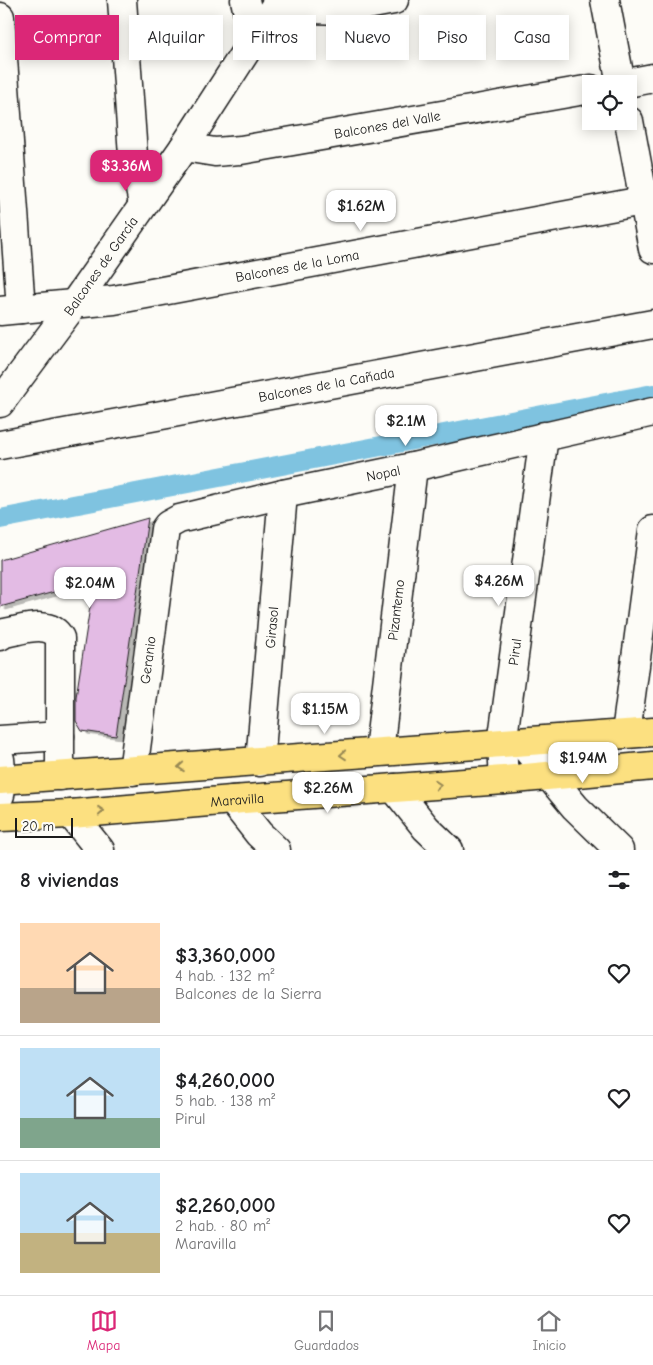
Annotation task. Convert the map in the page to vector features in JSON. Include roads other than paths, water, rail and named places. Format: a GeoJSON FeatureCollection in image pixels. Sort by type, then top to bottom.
{"type":"FeatureCollection","features":[{"type":"Feature","properties":{"kind":"main road"},"geometry":{"type":"LineString","coordinates":[[0,779],[260,762],[378,751],[653,732]]}},
{"type":"Feature","properties":{"kind":"main road","name":"Maravilla"},"geometry":{"type":"LineString","coordinates":[[0,817],[71,814],[504,780],[653,766]]}},
{"type":"Feature","properties":{"kind":"street"},"geometry":{"type":"LineString","coordinates":[[122,0],[133,155],[144,204]]}},
{"type":"Feature","properties":{"kind":"street"},"geometry":{"type":"LineString","coordinates":[[245,0],[248,15]]}},
{"type":"Feature","properties":{"kind":"street"},"geometry":{"type":"LineString","coordinates":[[280,0],[312,9],[340,10],[394,0]]}},
{"type":"Feature","properties":{"kind":"street","name":"Balcones de García"},"geometry":{"type":"LineString","coordinates":[[270,15],[280,0]]}},
{"type":"Feature","properties":{"kind":"street"},"geometry":{"type":"LineString","coordinates":[[605,0],[620,75]]}},
{"type":"Feature","properties":{"kind":"street"},"geometry":{"type":"LineString","coordinates":[[0,16],[10,310]]}},
{"type":"Feature","properties":{"kind":"street","name":"Balcones de García"},"geometry":{"type":"LineString","coordinates":[[0,403],[74,304],[184,147],[241,60]]}},
{"type":"Feature","properties":{"kind":"street"},"geometry":{"type":"LineString","coordinates":[[637,81],[653,78]]}},
{"type":"Feature","properties":{"kind":"street","name":"Balcones del Valle"},"geometry":{"type":"LineString","coordinates":[[184,147],[215,152],[241,150],[582,91]]}},
{"type":"Feature","properties":{"kind":"street"},"geometry":{"type":"LineString","coordinates":[[630,130],[648,200],[653,249]]}},
{"type":"Feature","properties":{"kind":"street","name":"Balcones de la Loma"},"geometry":{"type":"LineString","coordinates":[[10,310],[124,298],[648,200]]}},
{"type":"Feature","properties":{"kind":"street","name":"Balcones de la Cañada"},"geometry":{"type":"LineString","coordinates":[[0,444],[653,324]]}},
{"type":"Feature","properties":{"kind":"street","name":"Nopal"},"geometry":{"type":"LineString","coordinates":[[173,522],[283,494],[413,467],[653,412]]}},
{"type":"Feature","properties":{"kind":"street","name":"Pirul"},"geometry":{"type":"LineString","coordinates":[[504,780],[511,743],[544,436]]}},
{"type":"Feature","properties":{"kind":"street","name":"Pizantemo"},"geometry":{"type":"LineString","coordinates":[[378,751],[413,467]]}},
{"type":"Feature","properties":{"kind":"street","name":"Girasol"},"geometry":{"type":"LineString","coordinates":[[260,762],[283,494]]}},
{"type":"Feature","properties":{"kind":"street","name":"Geranio"},"geometry":{"type":"LineString","coordinates":[[133,771],[165,529],[173,522]]}},
{"type":"Feature","properties":{"kind":"street"},"geometry":{"type":"LineString","coordinates":[[626,734],[653,530]]}},
{"type":"Feature","properties":{"kind":"street"},"geometry":{"type":"LineString","coordinates":[[0,636],[4,633],[47,626],[57,632],[60,638],[60,776]]}},
{"type":"Feature","properties":{"kind":"street"},"geometry":{"type":"LineString","coordinates":[[0,740],[60,736]]}},
{"type":"Feature","properties":{"kind":"street"},"geometry":{"type":"LineString","coordinates":[[511,743],[548,775],[575,807],[619,850]]}},
{"type":"Feature","properties":{"kind":"street"},"geometry":{"type":"LineString","coordinates":[[394,788],[426,828],[449,850]]}},
{"type":"Feature","properties":{"kind":"street"},"geometry":{"type":"LineString","coordinates":[[232,800],[276,850]]}},
{"type":"Feature","properties":{"kind":"street"},"geometry":{"type":"LineString","coordinates":[[71,814],[100,850]]}},
{"type":"Feature","properties":{"kind":"waterway"},"geometry":{"type":"LineString","coordinates":[[0,519],[653,394]]}}]}
